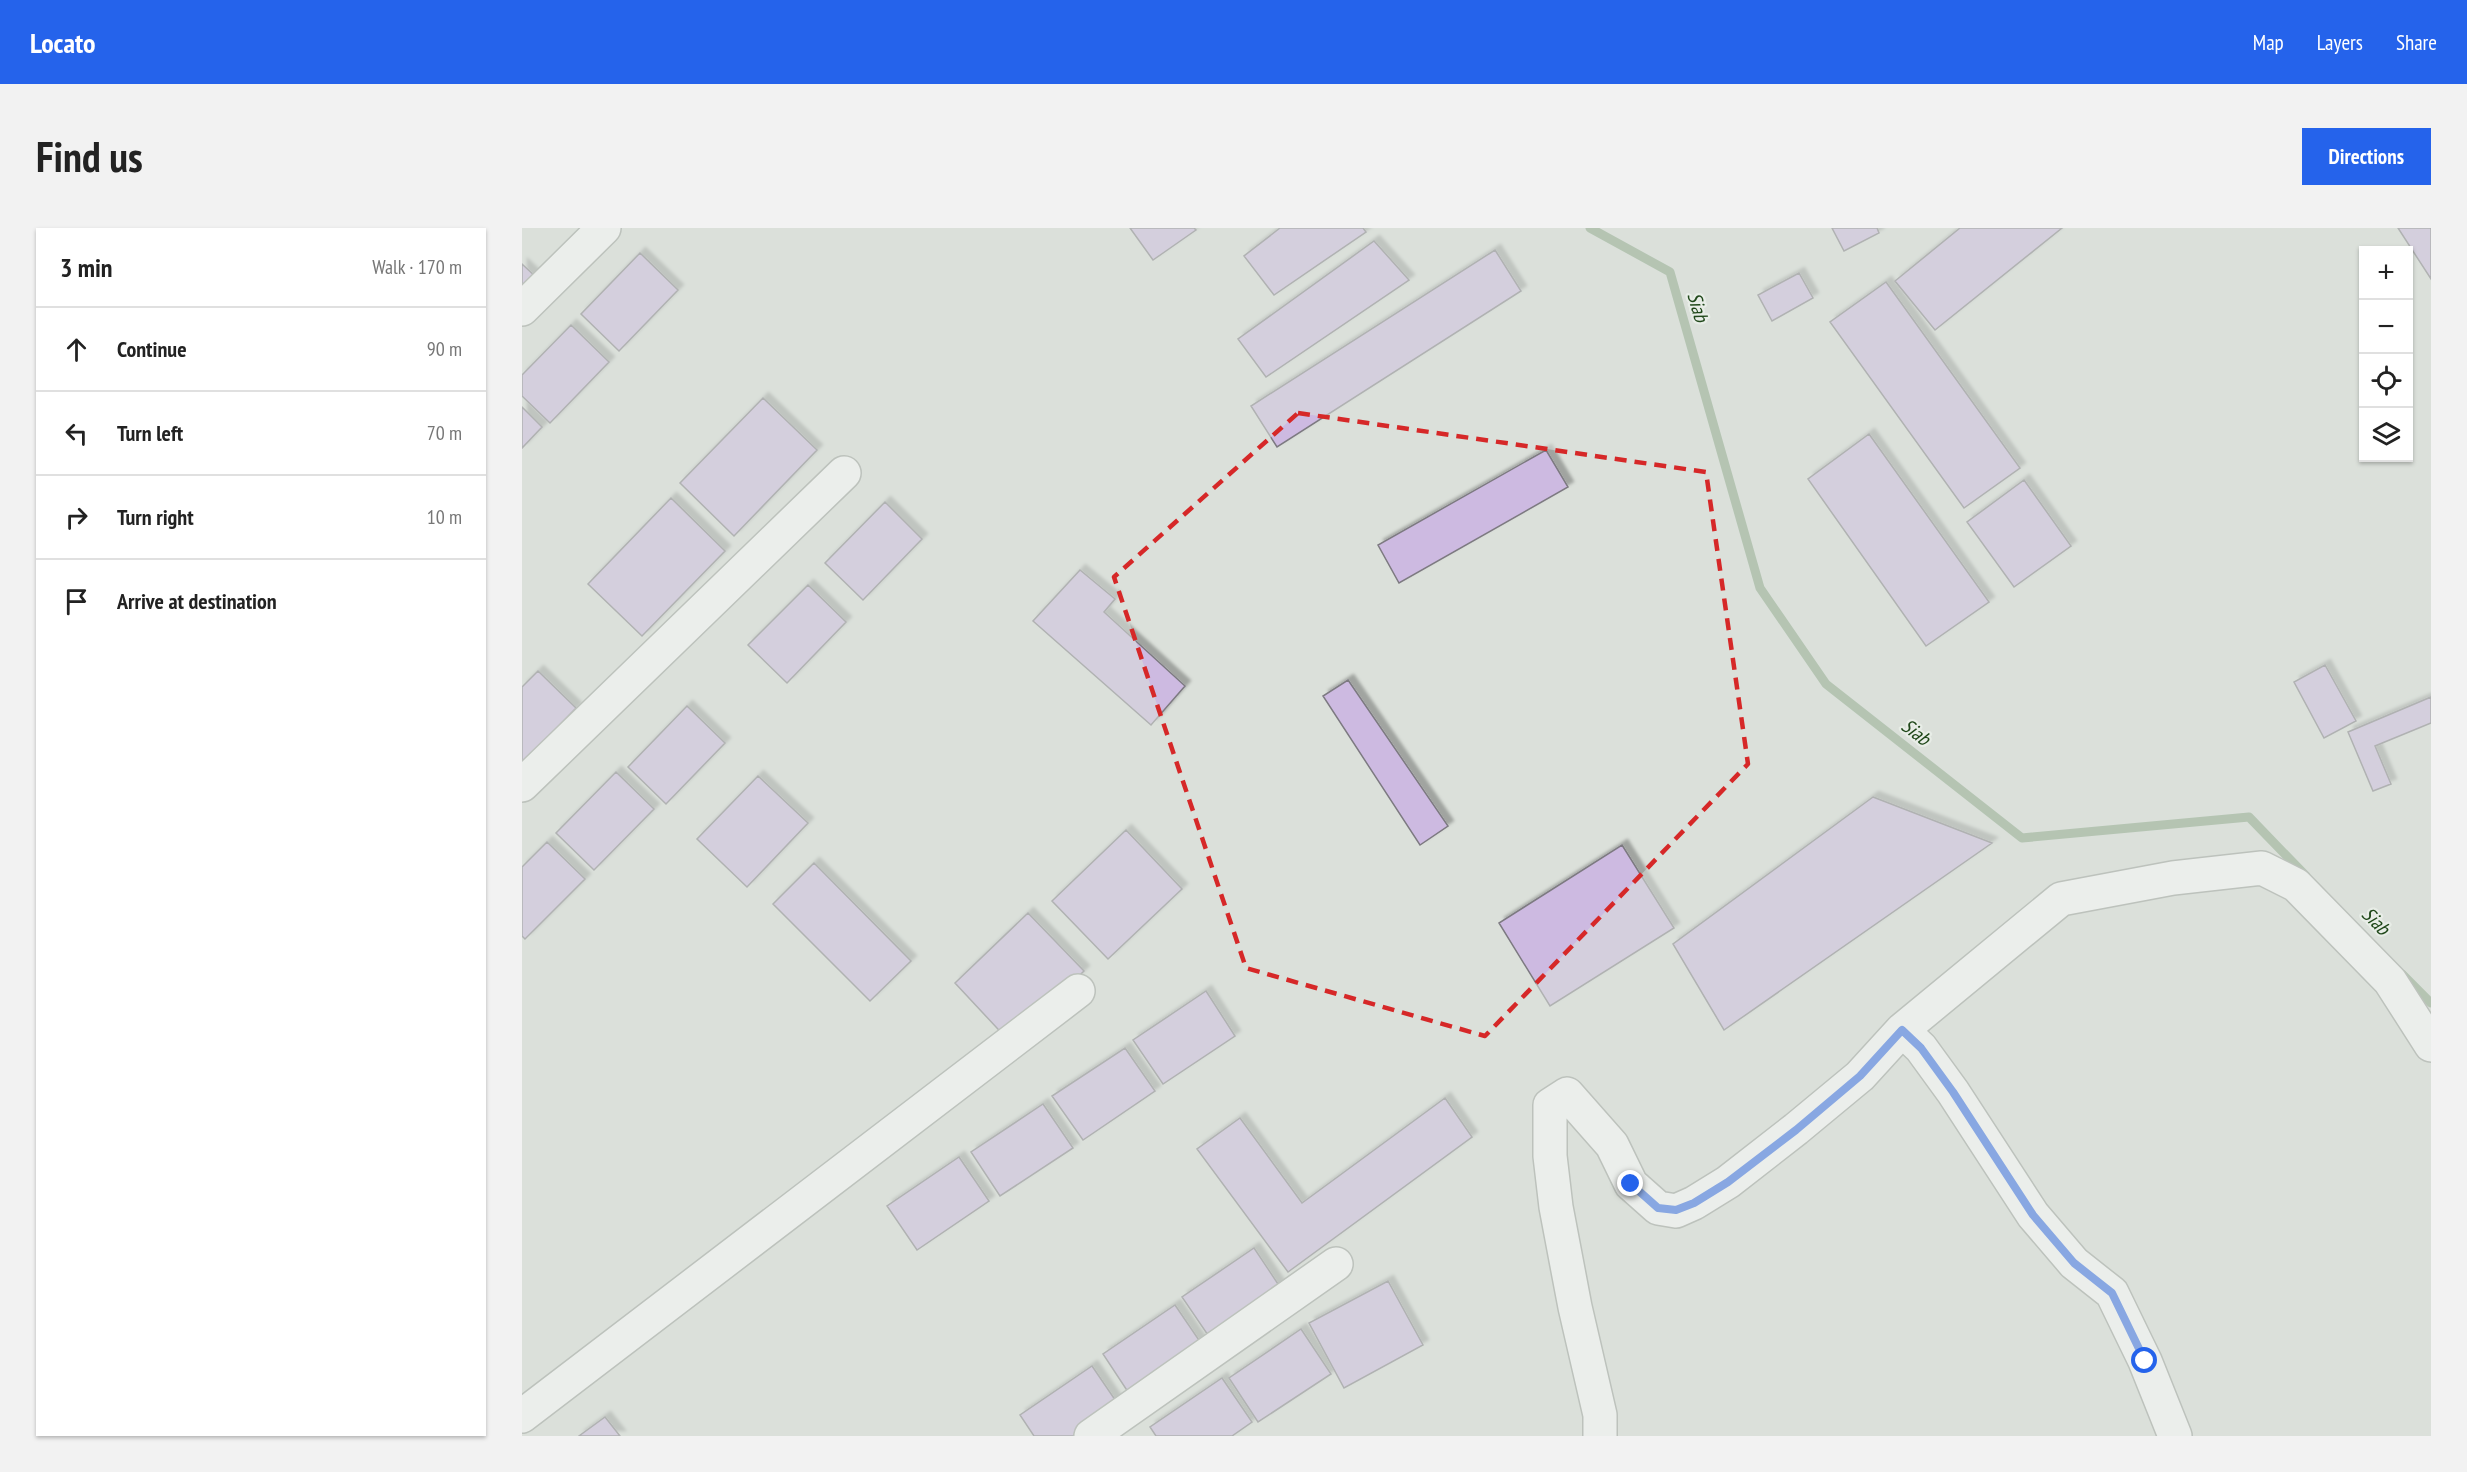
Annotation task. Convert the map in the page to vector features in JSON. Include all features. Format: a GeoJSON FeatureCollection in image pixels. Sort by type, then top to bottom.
{"type":"FeatureCollection","features":[{"type":"Feature","properties":{"kind":"street"},"geometry":{"type":"LineString","coordinates":[[522,309],[604,228]]}},
{"type":"Feature","properties":{"kind":"street"},"geometry":{"type":"LineString","coordinates":[[522,785],[844,473]]}},
{"type":"Feature","properties":{"kind":"street"},"geometry":{"type":"LineString","coordinates":[[1600,1436],[1600,1415],[1575,1307],[1556,1207],[1550,1156],[1550,1105],[1567,1094],[1612,1145],[1631,1184],[1658,1208],[1676,1210],[1694,1203],[1728,1182],[1796,1130],[1860,1076],[1902,1030],[2061,899],[2174,878],[2262,868],[2296,885],[2390,981],[2431,1045]]}},
{"type":"Feature","properties":{"kind":"street"},"geometry":{"type":"LineString","coordinates":[[522,1416],[1078,991]]}},
{"type":"Feature","properties":{"kind":"street"},"geometry":{"type":"LineString","coordinates":[[1902,1030],[1921,1048],[1953,1092],[2033,1215],[2074,1263],[2112,1293],[2145,1361],[2175,1436]]}},
{"type":"Feature","properties":{"kind":"street"},"geometry":{"type":"LineString","coordinates":[[1091,1436],[1336,1264]]}},
{"type":"Feature","properties":{"kind":"highlighted area"},"geometry":{"type":"Polygon","coordinates":[[[1298,413],[1706,472],[1748,764],[1485,1036],[1246,968],[1114,577],[1298,413]]]}},
{"type":"Feature","properties":{"kind":"building"},"geometry":{"type":"Polygon","coordinates":[[[1130,228],[1194,228],[1196,230],[1153,260],[1130,228]]]}},
{"type":"Feature","properties":{"kind":"building"},"geometry":{"type":"Polygon","coordinates":[[[1280,228],[1363,228],[1366,232],[1274,295],[1244,256],[1280,228]]]}},
{"type":"Feature","properties":{"kind":"building"},"geometry":{"type":"Polygon","coordinates":[[[1832,228],[1877,228],[1879,233],[1844,251],[1832,228]]]}},
{"type":"Feature","properties":{"kind":"building"},"geometry":{"type":"Polygon","coordinates":[[[1960,228],[2062,228],[1935,330],[1895,281],[1960,228]]]}},
{"type":"Feature","properties":{"kind":"building"},"geometry":{"type":"Polygon","coordinates":[[[2398,228],[2431,228],[2431,279],[2413,251],[2413,246],[2410,246],[2398,228]]]}},
{"type":"Feature","properties":{"kind":"building"},"geometry":{"type":"Polygon","coordinates":[[[1374,241],[1409,280],[1266,377],[1238,339],[1374,241]]]}},
{"type":"Feature","properties":{"kind":"building"},"geometry":{"type":"Polygon","coordinates":[[[1495,250],[1521,291],[1277,447],[1251,406],[1495,250]]]}},
{"type":"Feature","properties":{"kind":"building"},"geometry":{"type":"Polygon","coordinates":[[[640,253],[678,290],[619,351],[581,314],[640,253]]]}},
{"type":"Feature","properties":{"kind":"building"},"geometry":{"type":"Polygon","coordinates":[[[522,264],[538,279],[522,295],[522,264]]]}},
{"type":"Feature","properties":{"kind":"building"},"geometry":{"type":"Polygon","coordinates":[[[1799,273],[1813,298],[1772,321],[1758,295],[1799,273]]]}},
{"type":"Feature","properties":{"kind":"building"},"geometry":{"type":"Polygon","coordinates":[[[1886,282],[2020,468],[1964,508],[1830,322],[1886,282]]]}},
{"type":"Feature","properties":{"kind":"building"},"geometry":{"type":"Polygon","coordinates":[[[571,325],[609,362],[550,423],[522,396],[522,375],[571,325]]]}},
{"type":"Feature","properties":{"kind":"building"},"geometry":{"type":"Polygon","coordinates":[[[763,398],[817,450],[734,536],[680,483],[763,398]]]}},
{"type":"Feature","properties":{"kind":"building"},"geometry":{"type":"Polygon","coordinates":[[[522,407],[542,427],[522,448],[522,407]]]}},
{"type":"Feature","properties":{"kind":"building"},"geometry":{"type":"Polygon","coordinates":[[[1869,434],[1989,602],[1926,646],[1808,479],[1869,434]]]}},
{"type":"Feature","properties":{"kind":"building"},"geometry":{"type":"Polygon","coordinates":[[[1546,450],[1568,487],[1399,583],[1378,545],[1546,450]]]}},
{"type":"Feature","properties":{"kind":"building"},"geometry":{"type":"Polygon","coordinates":[[[2024,480],[2071,546],[2014,587],[1967,522],[2024,480]]]}},
{"type":"Feature","properties":{"kind":"building"},"geometry":{"type":"Polygon","coordinates":[[[671,498],[725,551],[642,636],[588,584],[671,498]]]}},
{"type":"Feature","properties":{"kind":"building"},"geometry":{"type":"Polygon","coordinates":[[[885,502],[922,539],[863,600],[825,563],[885,502]]]}},
{"type":"Feature","properties":{"kind":"building"},"geometry":{"type":"Polygon","coordinates":[[[1080,570],[1115,599],[1104,612],[1185,686],[1151,725],[1033,621],[1080,570]]]}},
{"type":"Feature","properties":{"kind":"building"},"geometry":{"type":"Polygon","coordinates":[[[808,585],[846,622],[787,683],[748,645],[808,585]]]}},
{"type":"Feature","properties":{"kind":"building"},"geometry":{"type":"Polygon","coordinates":[[[2325,665],[2356,721],[2324,738],[2294,682],[2325,665]]]}},
{"type":"Feature","properties":{"kind":"building"},"geometry":{"type":"Polygon","coordinates":[[[538,671],[576,708],[522,764],[522,687],[538,671]]]}},
{"type":"Feature","properties":{"kind":"building"},"geometry":{"type":"Polygon","coordinates":[[[1348,680],[1448,826],[1420,845],[1323,696],[1348,680]]]}},
{"type":"Feature","properties":{"kind":"building"},"geometry":{"type":"Polygon","coordinates":[[[2431,697],[2431,723],[2375,746],[2391,784],[2373,791],[2348,732],[2431,697]]]}},
{"type":"Feature","properties":{"kind":"building"},"geometry":{"type":"Polygon","coordinates":[[[687,706],[725,743],[666,804],[628,767],[687,706]]]}},
{"type":"Feature","properties":{"kind":"building"},"geometry":{"type":"Polygon","coordinates":[[[616,772],[654,809],[594,870],[556,833],[616,772]]]}},
{"type":"Feature","properties":{"kind":"building"},"geometry":{"type":"Polygon","coordinates":[[[758,776],[808,823],[747,887],[697,839],[758,776]]]}},
{"type":"Feature","properties":{"kind":"building"},"geometry":{"type":"Polygon","coordinates":[[[1873,797],[1992,843],[1724,1030],[1673,944],[1873,797]]]}},
{"type":"Feature","properties":{"kind":"building"},"geometry":{"type":"Polygon","coordinates":[[[1126,830],[1182,889],[1108,959],[1052,901],[1126,830]]]}},
{"type":"Feature","properties":{"kind":"building"},"geometry":{"type":"Polygon","coordinates":[[[547,842],[585,879],[525,939],[522,936],[522,867],[547,842]]]}},
{"type":"Feature","properties":{"kind":"building"},"geometry":{"type":"Polygon","coordinates":[[[1622,845],[1674,928],[1550,1006],[1499,923],[1622,845]]]}},
{"type":"Feature","properties":{"kind":"building"},"geometry":{"type":"Polygon","coordinates":[[[814,863],[911,961],[870,1001],[773,904],[814,863]]]}},
{"type":"Feature","properties":{"kind":"building"},"geometry":{"type":"Polygon","coordinates":[[[1028,913],[1084,971],[1010,1042],[955,983],[1028,913]]]}},
{"type":"Feature","properties":{"kind":"building"},"geometry":{"type":"Polygon","coordinates":[[[1206,991],[1235,1036],[1163,1084],[1133,1040],[1206,991]]]}},
{"type":"Feature","properties":{"kind":"building"},"geometry":{"type":"Polygon","coordinates":[[[1125,1048],[1155,1091],[1083,1140],[1052,1096],[1125,1048]]]}},
{"type":"Feature","properties":{"kind":"building"},"geometry":{"type":"Polygon","coordinates":[[[1445,1098],[1472,1137],[1288,1272],[1197,1149],[1240,1118],[1302,1203],[1445,1098]]]}},
{"type":"Feature","properties":{"kind":"building"},"geometry":{"type":"Polygon","coordinates":[[[1043,1104],[1073,1148],[1000,1196],[971,1152],[1043,1104]]]}},
{"type":"Feature","properties":{"kind":"building"},"geometry":{"type":"Polygon","coordinates":[[[959,1157],[989,1201],[917,1250],[887,1206],[959,1157]]]}},
{"type":"Feature","properties":{"kind":"building"},"geometry":{"type":"Polygon","coordinates":[[[1254,1248],[1284,1293],[1212,1341],[1182,1297],[1254,1248]]]}},
{"type":"Feature","properties":{"kind":"building"},"geometry":{"type":"Polygon","coordinates":[[[1388,1281],[1423,1345],[1344,1388],[1309,1323],[1388,1281]]]}},
{"type":"Feature","properties":{"kind":"building"},"geometry":{"type":"Polygon","coordinates":[[[1175,1305],[1205,1349],[1132,1398],[1103,1354],[1175,1305]]]}},
{"type":"Feature","properties":{"kind":"building"},"geometry":{"type":"Polygon","coordinates":[[[1301,1329],[1331,1374],[1258,1422],[1229,1378],[1301,1329]]]}},
{"type":"Feature","properties":{"kind":"building"},"geometry":{"type":"Polygon","coordinates":[[[1092,1366],[1122,1410],[1084,1436],[1034,1436],[1020,1415],[1092,1366]]]}},
{"type":"Feature","properties":{"kind":"building"},"geometry":{"type":"Polygon","coordinates":[[[1222,1378],[1252,1422],[1232,1436],[1156,1436],[1150,1427],[1222,1378]]]}},
{"type":"Feature","properties":{"kind":"building"},"geometry":{"type":"Polygon","coordinates":[[[605,1417],[620,1436],[579,1436],[605,1417]]]}},
{"type":"Feature","properties":{"kind":"waterway","name":"Siab"},"geometry":{"type":"LineString","coordinates":[[1590,228],[1670,272],[1760,588],[1826,684],[2022,838],[2249,817],[2306,876]]}},
{"type":"Feature","properties":{"kind":"waterway","name":"Siab"},"geometry":{"type":"LineString","coordinates":[[2402,974],[2431,1003]]}},
{"type":"Feature","properties":{"kind":"route"},"geometry":{"type":"LineString","coordinates":[[1631,1184],[1658,1208],[1676,1210],[1694,1203],[1728,1182],[1796,1130],[1860,1076],[1902,1030],[1921,1048],[1953,1092],[2033,1215],[2074,1263],[2112,1293],[2145,1361]]}}]}
